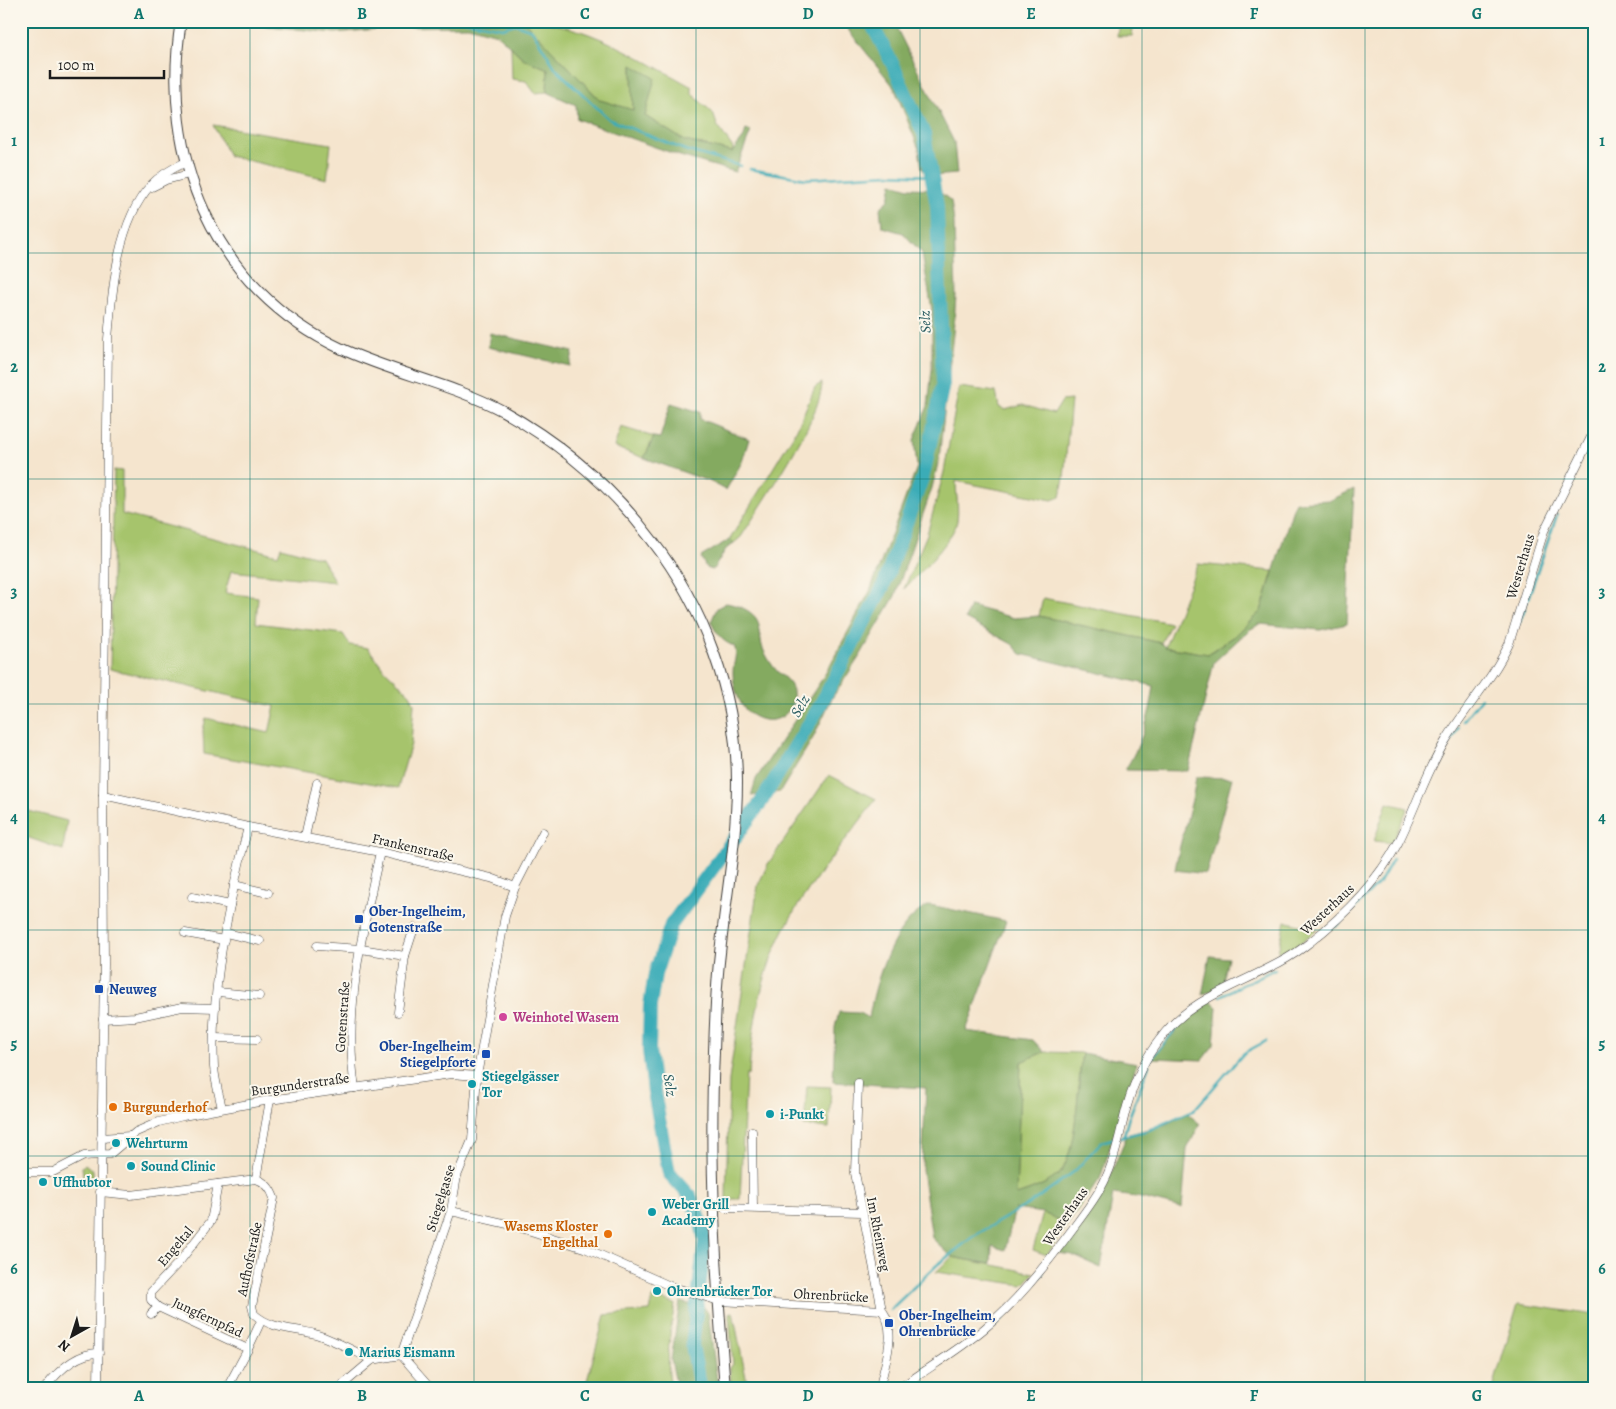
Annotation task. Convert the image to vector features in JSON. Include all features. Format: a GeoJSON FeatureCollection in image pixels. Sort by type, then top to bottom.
{"type":"FeatureCollection","features":[{"type":"Feature","properties":{"kind":"main road"},"geometry":{"type":"LineString","coordinates":[[182,21],[177,60],[176,91],[189,174],[200,204],[227,252],[255,287],[281,311],[309,331],[339,348],[479,400],[545,437],[575,460],[621,503],[664,556],[689,599],[715,656],[726,697],[735,744],[737,785],[736,828],[717,988],[712,1091],[713,1165],[725,1388]]}},
{"type":"Feature","properties":{"kind":"street"},"geometry":{"type":"LineString","coordinates":[[98,1388],[108,371],[111,306],[127,227],[143,194],[157,179],[186,162]]}},
{"type":"Feature","properties":{"kind":"street"},"geometry":{"type":"LineString","coordinates":[[143,194],[160,183],[189,174]]}},
{"type":"Feature","properties":{"kind":"street","name":"Westerhaus"},"geometry":{"type":"LineString","coordinates":[[900,1388],[985,1328],[1036,1278],[1104,1182],[1128,1103],[1144,1062],[1161,1037],[1184,1014],[1221,991],[1295,954],[1339,919],[1372,885],[1398,843],[1446,739],[1492,676],[1509,644],[1544,531],[1595,429]]}},
{"type":"Feature","properties":{"kind":"street"},"geometry":{"type":"LineString","coordinates":[[305,837],[317,782]]}},
{"type":"Feature","properties":{"kind":"street","name":"Frankenstraße"},"geometry":{"type":"LineString","coordinates":[[103,795],[248,827],[380,852],[491,878],[515,887]]}},
{"type":"Feature","properties":{"kind":"street"},"geometry":{"type":"LineString","coordinates":[[222,1108],[214,1068],[215,1008],[230,905],[248,827]]}},
{"type":"Feature","properties":{"kind":"street","name":"Stiegelgasse"},"geometry":{"type":"LineString","coordinates":[[401,1356],[451,1211],[457,1176],[472,1140],[477,1076],[505,916],[515,887],[542,832]]}},
{"type":"Feature","properties":{"kind":"street","name":"Gotenstraße"},"geometry":{"type":"LineString","coordinates":[[355,1088],[350,1060],[354,1005],[361,949],[380,852]]}},
{"type":"Feature","properties":{"kind":"street"},"geometry":{"type":"LineString","coordinates":[[234,886],[268,893]]}},
{"type":"Feature","properties":{"kind":"street"},"geometry":{"type":"LineString","coordinates":[[192,897],[230,905]]}},
{"type":"Feature","properties":{"kind":"street"},"geometry":{"type":"LineString","coordinates":[[398,1012],[405,956],[414,928]]}},
{"type":"Feature","properties":{"kind":"street"},"geometry":{"type":"LineString","coordinates":[[185,933],[260,940]]}},
{"type":"Feature","properties":{"kind":"street"},"geometry":{"type":"LineString","coordinates":[[317,946],[361,949],[405,956]]}},
{"type":"Feature","properties":{"kind":"street"},"geometry":{"type":"LineString","coordinates":[[218,992],[259,996]]}},
{"type":"Feature","properties":{"kind":"street"},"geometry":{"type":"LineString","coordinates":[[103,1019],[135,1017],[182,1007],[215,1008]]}},
{"type":"Feature","properties":{"kind":"street"},"geometry":{"type":"LineString","coordinates":[[214,1038],[257,1039]]}},
{"type":"Feature","properties":{"kind":"street","name":"Burgunderstraße"},"geometry":{"type":"LineString","coordinates":[[21,1172],[53,1172],[84,1156],[100,1155],[115,1151],[130,1136],[159,1122],[222,1108],[451,1074],[477,1076]]}},
{"type":"Feature","properties":{"kind":"street","name":"Im Rheinweg"},"geometry":{"type":"LineString","coordinates":[[858,1083],[855,1172],[861,1212],[882,1310],[889,1324],[890,1336],[882,1382],[883,1388]]}},
{"type":"Feature","properties":{"kind":"street"},"geometry":{"type":"LineString","coordinates":[[100,1192],[131,1195],[256,1179],[270,1100]]}},
{"type":"Feature","properties":{"kind":"street"},"geometry":{"type":"LineString","coordinates":[[752,1131],[753,1208]]}},
{"type":"Feature","properties":{"kind":"street","name":"Burgunderstraße"},"geometry":{"type":"LineString","coordinates":[[101,1138],[130,1136]]}},
{"type":"Feature","properties":{"kind":"street","name":"Aufhofstraße"},"geometry":{"type":"LineString","coordinates":[[256,1179],[269,1187],[274,1198],[252,1306],[254,1314],[261,1321]]}},
{"type":"Feature","properties":{"kind":"street","name":"Engeltal"},"geometry":{"type":"LineString","coordinates":[[158,1307],[151,1300],[151,1292],[180,1261],[211,1221],[218,1184]]}},
{"type":"Feature","properties":{"kind":"street"},"geometry":{"type":"LineString","coordinates":[[724,1208],[861,1212]]}},
{"type":"Feature","properties":{"kind":"street","name":"Ohrenbrücke"},"geometry":{"type":"LineString","coordinates":[[451,1211],[512,1225],[587,1249],[684,1291],[719,1301],[882,1310]]}},
{"type":"Feature","properties":{"kind":"street"},"geometry":{"type":"LineString","coordinates":[[151,1314],[158,1307]]}},
{"type":"Feature","properties":{"kind":"street","name":"Jungfernpfad"},"geometry":{"type":"LineString","coordinates":[[158,1307],[248,1349]]}},
{"type":"Feature","properties":{"kind":"street"},"geometry":{"type":"LineString","coordinates":[[261,1321],[276,1327],[314,1334],[372,1360],[401,1356],[430,1388]]}},
{"type":"Feature","properties":{"kind":"street","name":"Jungfernpfad"},"geometry":{"type":"LineString","coordinates":[[227,1388],[261,1321]]}},
{"type":"Feature","properties":{"kind":"street"},"geometry":{"type":"LineString","coordinates":[[45,1388],[55,1374],[75,1360],[88,1354],[99,1353]]}},
{"type":"Feature","properties":{"kind":"street"},"geometry":{"type":"LineString","coordinates":[[339,1388],[372,1360]]}},
{"type":"Feature","properties":{"kind":"green space"},"geometry":{"type":"Polygon","coordinates":[[[220,21],[524,21],[600,100],[633,110],[632,65],[655,78],[645,116],[685,141],[732,152],[744,137],[746,129],[751,131],[735,172],[680,156],[577,119],[576,105],[547,92],[548,69],[524,59],[497,34],[468,26],[398,27],[335,33],[220,21]]]}},
{"type":"Feature","properties":{"kind":"green space"},"geometry":{"type":"Polygon","coordinates":[[[524,21],[568,27],[590,34],[632,54],[692,87],[692,94],[713,113],[717,125],[733,148],[732,152],[685,141],[645,116],[654,78],[632,66],[633,111],[600,100],[524,21]]]}},
{"type":"Feature","properties":{"kind":"green space"},"geometry":{"type":"Polygon","coordinates":[[[848,21],[893,21],[954,142],[957,174],[933,176],[922,169],[919,149],[894,87],[849,31],[848,21]]]}},
{"type":"Feature","properties":{"kind":"green space"},"geometry":{"type":"Polygon","coordinates":[[[1119,21],[1134,21],[1132,36],[1117,36],[1119,21]]]}},
{"type":"Feature","properties":{"kind":"green space"},"geometry":{"type":"Polygon","coordinates":[[[511,47],[524,59],[548,69],[547,92],[535,93],[526,81],[512,79],[511,47]]]}},
{"type":"Feature","properties":{"kind":"green space"},"geometry":{"type":"Polygon","coordinates":[[[213,125],[331,144],[327,179],[229,156],[213,125]]]}},
{"type":"Feature","properties":{"kind":"green space"},"geometry":{"type":"Polygon","coordinates":[[[892,183],[909,188],[936,189],[951,201],[954,222],[956,296],[939,459],[932,488],[895,596],[860,656],[832,698],[813,738],[780,792],[751,796],[756,779],[824,676],[870,591],[917,467],[914,440],[928,406],[932,369],[932,310],[922,253],[903,233],[882,227],[880,208],[889,200],[892,183]]]}},
{"type":"Feature","properties":{"kind":"green space"},"geometry":{"type":"Polygon","coordinates":[[[490,333],[573,352],[570,366],[488,347],[490,333]]]}},
{"type":"Feature","properties":{"kind":"green space"},"geometry":{"type":"Polygon","coordinates":[[[822,383],[819,398],[802,438],[741,537],[734,543],[730,539],[797,429],[815,387],[822,383]]]}},
{"type":"Feature","properties":{"kind":"green space"},"geometry":{"type":"Polygon","coordinates":[[[959,387],[996,392],[999,407],[1005,410],[1023,405],[1054,414],[1062,401],[1071,400],[1064,478],[1060,497],[1052,500],[956,481],[958,516],[954,529],[935,557],[904,589],[927,534],[944,472],[959,387]]]}},
{"type":"Feature","properties":{"kind":"green space"},"geometry":{"type":"Polygon","coordinates":[[[671,403],[700,412],[700,419],[749,439],[742,462],[726,490],[711,482],[644,458],[654,437],[660,438],[671,403]]]}},
{"type":"Feature","properties":{"kind":"green space"},"geometry":{"type":"Polygon","coordinates":[[[621,427],[654,437],[644,458],[614,447],[621,427]]]}},
{"type":"Feature","properties":{"kind":"green space"},"geometry":{"type":"Polygon","coordinates":[[[114,470],[122,471],[122,514],[278,555],[281,547],[321,558],[335,582],[231,571],[225,593],[258,597],[256,623],[343,634],[350,645],[368,648],[384,669],[410,694],[414,703],[411,744],[398,788],[204,754],[203,730],[206,718],[269,733],[275,706],[110,669],[114,470]]]}},
{"type":"Feature","properties":{"kind":"green space"},"geometry":{"type":"Polygon","coordinates":[[[1354,489],[1347,624],[1320,630],[1260,624],[1249,630],[1214,662],[1188,771],[1125,770],[1136,751],[1144,730],[1154,686],[1021,654],[1012,644],[965,619],[970,606],[1014,618],[1039,616],[1161,643],[1165,647],[1208,654],[1235,636],[1261,611],[1295,502],[1331,500],[1354,489]]]}},
{"type":"Feature","properties":{"kind":"green space"},"geometry":{"type":"Polygon","coordinates":[[[730,539],[734,543],[726,549],[713,570],[706,568],[701,557],[730,539]]]}},
{"type":"Feature","properties":{"kind":"green space"},"geometry":{"type":"Polygon","coordinates":[[[1198,564],[1273,571],[1261,611],[1235,636],[1208,654],[1165,647],[1198,564]]]}},
{"type":"Feature","properties":{"kind":"green space"},"geometry":{"type":"Polygon","coordinates":[[[1043,598],[1171,623],[1161,643],[1039,616],[1043,598]]]}},
{"type":"Feature","properties":{"kind":"green space"},"geometry":{"type":"Polygon","coordinates":[[[726,603],[743,608],[756,618],[765,653],[775,669],[791,685],[793,698],[790,707],[779,718],[763,720],[755,717],[742,705],[738,697],[733,676],[734,646],[720,637],[711,622],[717,608],[726,603]]]}},
{"type":"Feature","properties":{"kind":"green space"},"geometry":{"type":"Polygon","coordinates":[[[829,775],[876,799],[809,889],[786,927],[770,962],[757,1009],[749,1074],[746,1074],[740,1199],[732,1199],[731,1202],[726,1198],[729,1080],[758,885],[768,864],[829,775]]]}},
{"type":"Feature","properties":{"kind":"green space"},"geometry":{"type":"Polygon","coordinates":[[[1196,777],[1232,778],[1206,874],[1175,870],[1196,777]]]}},
{"type":"Feature","properties":{"kind":"green space"},"geometry":{"type":"Polygon","coordinates":[[[1387,803],[1408,808],[1392,843],[1374,841],[1387,803]]]}},
{"type":"Feature","properties":{"kind":"green space"},"geometry":{"type":"Polygon","coordinates":[[[21,809],[67,821],[63,850],[21,835],[21,809]]]}},
{"type":"Feature","properties":{"kind":"green space"},"geometry":{"type":"Polygon","coordinates":[[[930,905],[1006,921],[966,1031],[1033,1040],[1044,1052],[1021,1062],[1016,1195],[1049,1181],[1058,1175],[1064,1166],[1069,1153],[1076,1118],[1082,1053],[1137,1063],[1100,1179],[1068,1224],[1043,1213],[1015,1209],[1005,1250],[992,1246],[991,1264],[952,1257],[932,1238],[922,1170],[926,1088],[833,1082],[835,1027],[839,1012],[859,1013],[869,1018],[881,970],[896,938],[917,913],[930,905]]]}},
{"type":"Feature","properties":{"kind":"green space"},"geometry":{"type":"Polygon","coordinates":[[[1285,921],[1317,930],[1292,949],[1278,952],[1285,921]]]}},
{"type":"Feature","properties":{"kind":"green space"},"geometry":{"type":"Polygon","coordinates":[[[1210,956],[1228,958],[1222,986],[1202,995],[1210,956]]]}},
{"type":"Feature","properties":{"kind":"green space"},"geometry":{"type":"Polygon","coordinates":[[[1210,1001],[1217,1007],[1214,1045],[1202,1060],[1152,1058],[1192,1013],[1210,1001]]]}},
{"type":"Feature","properties":{"kind":"green space"},"geometry":{"type":"Polygon","coordinates":[[[1044,1052],[1082,1053],[1074,1133],[1071,1148],[1060,1173],[1046,1183],[1016,1195],[1021,1061],[1044,1052]]]}},
{"type":"Feature","properties":{"kind":"green space"},"geometry":{"type":"Polygon","coordinates":[[[807,1086],[831,1087],[829,1128],[804,1126],[807,1086]]]}},
{"type":"Feature","properties":{"kind":"green space"},"geometry":{"type":"Polygon","coordinates":[[[1187,1113],[1200,1124],[1187,1149],[1182,1208],[1142,1198],[1113,1194],[1101,1268],[1072,1255],[1058,1253],[1105,1188],[1127,1135],[1166,1124],[1187,1113]]]}},
{"type":"Feature","properties":{"kind":"green space"},"geometry":{"type":"Polygon","coordinates":[[[85,1164],[93,1171],[93,1178],[89,1183],[84,1181],[82,1167],[85,1164]]]}},
{"type":"Feature","properties":{"kind":"green space"},"geometry":{"type":"Polygon","coordinates":[[[1043,1213],[1068,1224],[1047,1255],[1033,1250],[1043,1213]]]}},
{"type":"Feature","properties":{"kind":"green space"},"geometry":{"type":"Polygon","coordinates":[[[952,1257],[1034,1273],[1023,1285],[936,1272],[952,1257]]]}},
{"type":"Feature","properties":{"kind":"green space"},"geometry":{"type":"Polygon","coordinates":[[[653,1297],[675,1304],[668,1356],[671,1388],[585,1388],[605,1315],[650,1311],[653,1297]]]}},
{"type":"Feature","properties":{"kind":"green space"},"geometry":{"type":"Polygon","coordinates":[[[680,1302],[704,1307],[708,1313],[718,1388],[677,1388],[671,1360],[680,1302]]]}},
{"type":"Feature","properties":{"kind":"green space"},"geometry":{"type":"Polygon","coordinates":[[[1518,1304],[1595,1315],[1595,1388],[1493,1388],[1518,1304]]]}},
{"type":"Feature","properties":{"kind":"green space"},"geometry":{"type":"Polygon","coordinates":[[[733,1312],[748,1388],[731,1388],[730,1368],[733,1364],[729,1313],[733,1312]]]}},
{"type":"Feature","properties":{"kind":"waterway"},"geometry":{"type":"LineString","coordinates":[[335,21],[343,21]]}},
{"type":"Feature","properties":{"kind":"waterway"},"geometry":{"type":"LineString","coordinates":[[465,21],[502,28],[515,24],[532,30],[556,69],[610,120],[685,150],[741,166]]}},
{"type":"Feature","properties":{"kind":"waterway","name":"Selz"},"geometry":{"type":"LineString","coordinates":[[700,1388],[692,1345],[705,1241],[701,1223],[690,1196],[669,1173],[654,1092],[649,1050],[650,1006],[655,974],[671,925],[761,802],[818,709],[883,587],[923,476],[943,384],[937,206],[924,134],[893,65],[870,21]]}},
{"type":"Feature","properties":{"kind":"waterway"},"geometry":{"type":"LineString","coordinates":[[750,169],[806,179],[889,174],[930,176]]}},
{"type":"Feature","properties":{"kind":"waterway"},"geometry":{"type":"LineString","coordinates":[[1526,604],[1557,515]]}},
{"type":"Feature","properties":{"kind":"waterway"},"geometry":{"type":"LineString","coordinates":[[1519,623],[1525,608]]}},
{"type":"Feature","properties":{"kind":"waterway"},"geometry":{"type":"LineString","coordinates":[[1463,721],[1481,698]]}},
{"type":"Feature","properties":{"kind":"waterway"},"geometry":{"type":"LineString","coordinates":[[1439,761],[1459,727]]}},
{"type":"Feature","properties":{"kind":"waterway"},"geometry":{"type":"LineString","coordinates":[[1343,920],[1380,882],[1393,859]]}},
{"type":"Feature","properties":{"kind":"waterway"},"geometry":{"type":"LineString","coordinates":[[1335,927],[1340,923]]}},
{"type":"Feature","properties":{"kind":"waterway"},"geometry":{"type":"LineString","coordinates":[[1220,996],[1275,969]]}},
{"type":"Feature","properties":{"kind":"waterway"},"geometry":{"type":"LineString","coordinates":[[1150,1060],[1185,1018]]}},
{"type":"Feature","properties":{"kind":"waterway"},"geometry":{"type":"LineString","coordinates":[[1121,1137],[1149,1130],[1194,1110],[1244,1053],[1266,1041]]}},
{"type":"Feature","properties":{"kind":"waterway"},"geometry":{"type":"LineString","coordinates":[[1130,1115],[1149,1065]]}},
{"type":"Feature","properties":{"kind":"waterway"},"geometry":{"type":"LineString","coordinates":[[1124,1135],[1129,1117]]}},
{"type":"Feature","properties":{"kind":"waterway"},"geometry":{"type":"LineString","coordinates":[[890,1310],[937,1265],[974,1236],[1032,1202],[1075,1171],[1101,1142],[1116,1138]]}},
{"type":"Feature","properties":{"kind":"waterway"},"geometry":{"type":"LineString","coordinates":[[1009,1311],[1043,1273]]}},
{"type":"Feature","properties":{"kind":"waterway"},"geometry":{"type":"LineString","coordinates":[[991,1330],[1008,1312]]}},
{"type":"Feature","properties":{"kind":"waterway"},"geometry":{"type":"LineString","coordinates":[[985,1337],[989,1332]]}},
{"type":"Feature","properties":{"kind":"place","name":"Ober-Ingelheim, Gotenstraße"},"geometry":{"type":"Point","coordinates":[359,919]}},
{"type":"Feature","properties":{"kind":"place","name":"Neuweg"},"geometry":{"type":"Point","coordinates":[99,989]}},
{"type":"Feature","properties":{"kind":"place","name":"Weinhotel Wasem"},"geometry":{"type":"Point","coordinates":[503,1017]}},
{"type":"Feature","properties":{"kind":"place","name":"Ober-Ingelheim, Stiegelpforte"},"geometry":{"type":"Point","coordinates":[486,1054]}},
{"type":"Feature","properties":{"kind":"place","name":"Stiegelgässer Tor"},"geometry":{"type":"Point","coordinates":[472,1084]}},
{"type":"Feature","properties":{"kind":"place","name":"Burgunderhof"},"geometry":{"type":"Point","coordinates":[113,1107]}},
{"type":"Feature","properties":{"kind":"place","name":"i-Punkt"},"geometry":{"type":"Point","coordinates":[770,1114]}},
{"type":"Feature","properties":{"kind":"place","name":"Wehrturm"},"geometry":{"type":"Point","coordinates":[116,1143]}},
{"type":"Feature","properties":{"kind":"place","name":"Sound Clinic"},"geometry":{"type":"Point","coordinates":[131,1166]}},
{"type":"Feature","properties":{"kind":"place","name":"Uffhubtor"},"geometry":{"type":"Point","coordinates":[43,1182]}},
{"type":"Feature","properties":{"kind":"place","name":"Weber Grill Academy"},"geometry":{"type":"Point","coordinates":[652,1212]}},
{"type":"Feature","properties":{"kind":"place","name":"Wasems Kloster Engelthal"},"geometry":{"type":"Point","coordinates":[608,1234]}},
{"type":"Feature","properties":{"kind":"place","name":"Ohrenbrücker Tor"},"geometry":{"type":"Point","coordinates":[657,1291]}},
{"type":"Feature","properties":{"kind":"place","name":"Ober-Ingelheim, Ohrenbrücke"},"geometry":{"type":"Point","coordinates":[889,1323]}},
{"type":"Feature","properties":{"kind":"place","name":"Marius Eismann"},"geometry":{"type":"Point","coordinates":[349,1352]}}]}
